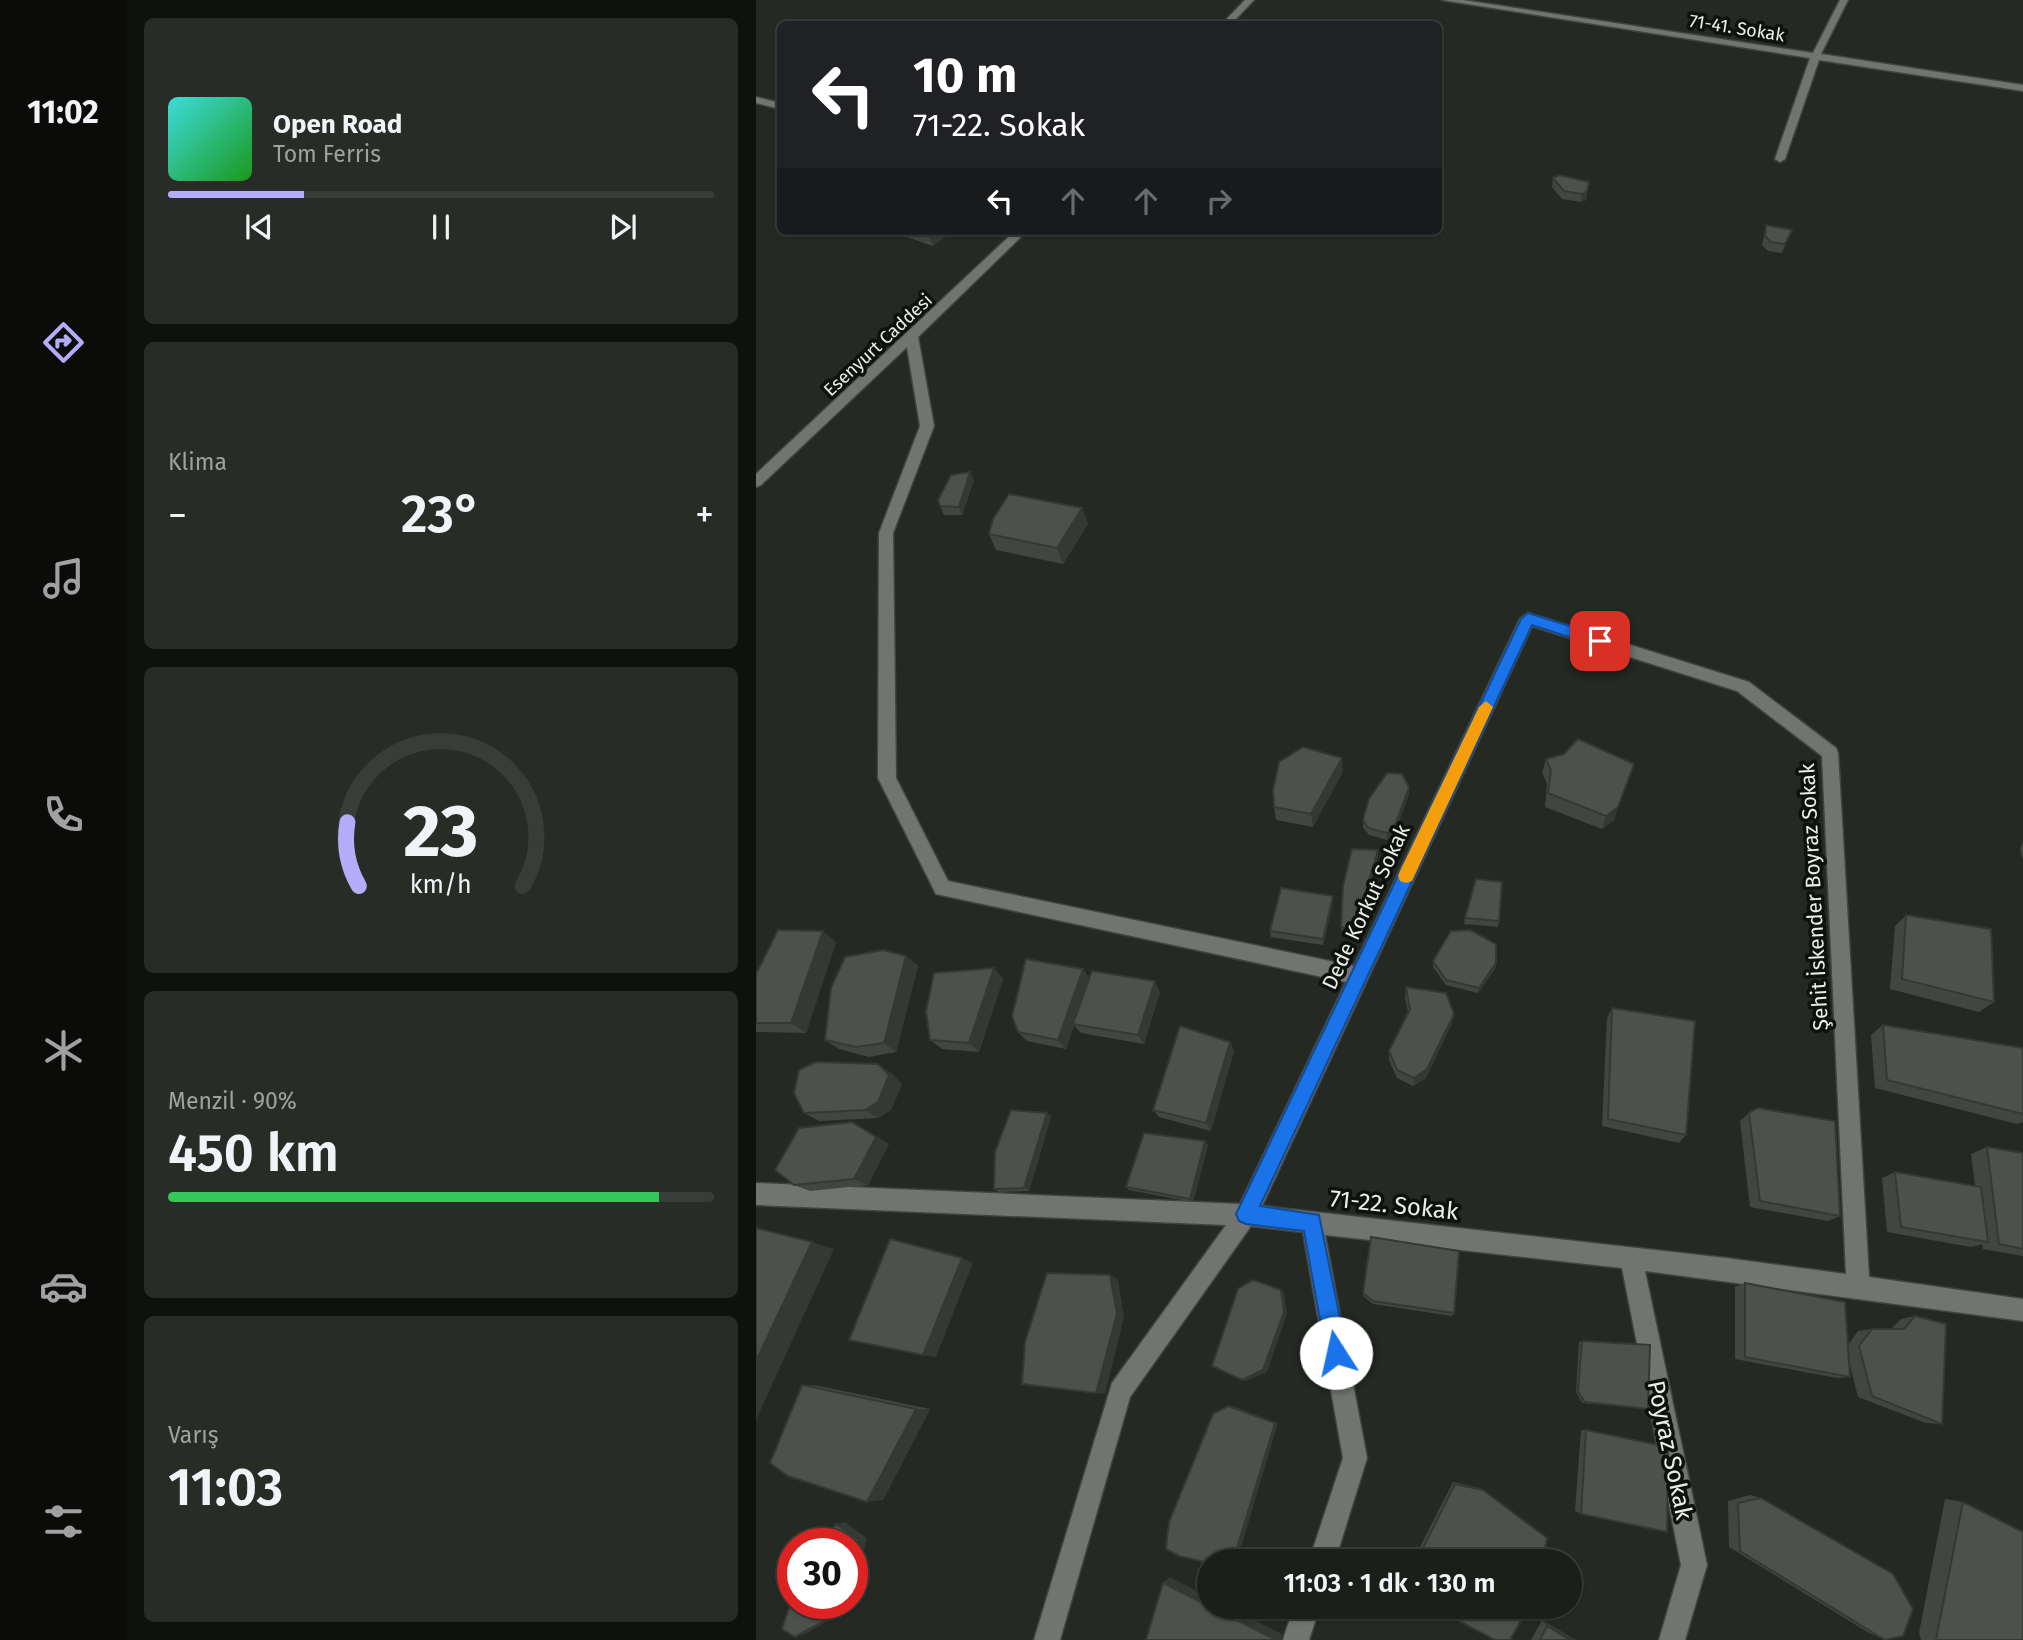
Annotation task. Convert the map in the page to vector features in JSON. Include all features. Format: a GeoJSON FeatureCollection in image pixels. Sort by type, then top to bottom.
{"type":"FeatureCollection","features":[{"type":"Feature","properties":{"kind":"street"},"geometry":{"type":"LineString","coordinates":[[1229,21],[1250,0]]}},
{"type":"Feature","properties":{"kind":"street","name":"71-41. Sokak"},"geometry":{"type":"LineString","coordinates":[[1446,0],[2023,88]]}},
{"type":"Feature","properties":{"kind":"street"},"geometry":{"type":"LineString","coordinates":[[1780,159],[1816,56],[1844,0]]}},
{"type":"Feature","properties":{"kind":"street"},"geometry":{"type":"LineString","coordinates":[[756,100],[777,105]]}},
{"type":"Feature","properties":{"kind":"street","name":"Esenyurt Caddesi"},"geometry":{"type":"LineString","coordinates":[[756,482],[1017,235]]}},
{"type":"Feature","properties":{"kind":"street"},"geometry":{"type":"LineString","coordinates":[[912,337],[927,426],[886,533],[887,778],[942,888],[1359,976]]}},
{"type":"Feature","properties":{"kind":"street","name":"Dede Korkut Sokak"},"geometry":{"type":"LineString","coordinates":[[1047,1640],[1119,1391],[1246,1214],[1528,619]]}},
{"type":"Feature","properties":{"kind":"street","name":"Şehit İskender Boyraz Sokak"},"geometry":{"type":"LineString","coordinates":[[1528,619],[1744,686],[1830,753],[1858,1287]]}},
{"type":"Feature","properties":{"kind":"street","name":"71-22. Sokak"},"geometry":{"type":"LineString","coordinates":[[756,1194],[1246,1214],[1631,1258],[2023,1310]]}},
{"type":"Feature","properties":{"kind":"street"},"geometry":{"type":"LineString","coordinates":[[1312,1222],[1355,1458],[1326,1549]]}},
{"type":"Feature","properties":{"kind":"street","name":"Poyraz Sokak"},"geometry":{"type":"LineString","coordinates":[[1631,1258],[1694,1566],[1672,1640]]}},
{"type":"Feature","properties":{"kind":"street"},"geometry":{"type":"LineString","coordinates":[[1296,1640],[1303,1619]]}},
{"type":"Feature","properties":{"kind":"building"},"geometry":{"type":"Polygon","coordinates":[[[1559,175],[1589,182],[1587,191],[1582,194],[1564,191],[1553,178],[1559,175]]]}},
{"type":"Feature","properties":{"kind":"building"},"geometry":{"type":"Polygon","coordinates":[[[1766,225],[1792,230],[1785,244],[1771,242],[1765,236],[1766,225]]]}},
{"type":"Feature","properties":{"kind":"building"},"geometry":{"type":"Polygon","coordinates":[[[970,472],[959,507],[940,506],[938,500],[951,475],[970,472]]]}},
{"type":"Feature","properties":{"kind":"building"},"geometry":{"type":"Polygon","coordinates":[[[1009,494],[1082,508],[1057,548],[989,534],[993,519],[1009,494]]]}},
{"type":"Feature","properties":{"kind":"building"},"geometry":{"type":"Polygon","coordinates":[[[1578,739],[1634,764],[1618,807],[1606,816],[1548,793],[1551,770],[1546,759],[1564,754],[1578,739]]]}},
{"type":"Feature","properties":{"kind":"building"},"geometry":{"type":"Polygon","coordinates":[[[1303,747],[1342,758],[1311,814],[1274,807],[1273,790],[1279,762],[1303,747]]]}},
{"type":"Feature","properties":{"kind":"building"},"geometry":{"type":"Polygon","coordinates":[[[1387,773],[1402,774],[1409,787],[1394,828],[1387,833],[1368,828],[1363,820],[1369,799],[1387,773]]]}},
{"type":"Feature","properties":{"kind":"building"},"geometry":{"type":"Polygon","coordinates":[[[1352,849],[1378,850],[1354,931],[1341,927],[1343,886],[1352,849]]]}},
{"type":"Feature","properties":{"kind":"building"},"geometry":{"type":"Polygon","coordinates":[[[1476,879],[1502,882],[1499,921],[1465,918],[1476,879]]]}},
{"type":"Feature","properties":{"kind":"building"},"geometry":{"type":"Polygon","coordinates":[[[1281,888],[1333,896],[1323,939],[1270,931],[1281,888]]]}},
{"type":"Feature","properties":{"kind":"building"},"geometry":{"type":"Polygon","coordinates":[[[1906,915],[1991,929],[1994,1002],[1902,979],[1906,915]]]}},
{"type":"Feature","properties":{"kind":"building"},"geometry":{"type":"Polygon","coordinates":[[[778,930],[823,931],[791,1023],[756,1023],[756,974],[778,930]]]}},
{"type":"Feature","properties":{"kind":"building"},"geometry":{"type":"Polygon","coordinates":[[[1470,930],[1496,944],[1496,963],[1479,988],[1446,980],[1433,961],[1451,931],[1470,930]]]}},
{"type":"Feature","properties":{"kind":"building"},"geometry":{"type":"Polygon","coordinates":[[[883,950],[906,956],[884,1043],[856,1047],[825,1040],[831,988],[845,957],[883,950]]]}},
{"type":"Feature","properties":{"kind":"building"},"geometry":{"type":"Polygon","coordinates":[[[1026,959],[1083,969],[1058,1040],[1018,1032],[1012,1016],[1026,959]]]}},
{"type":"Feature","properties":{"kind":"building"},"geometry":{"type":"Polygon","coordinates":[[[994,968],[969,1043],[930,1040],[926,1011],[934,973],[994,968]]]}},
{"type":"Feature","properties":{"kind":"building"},"geometry":{"type":"Polygon","coordinates":[[[1092,971],[1155,981],[1138,1035],[1073,1024],[1092,971]]]}},
{"type":"Feature","properties":{"kind":"building"},"geometry":{"type":"Polygon","coordinates":[[[1406,987],[1446,993],[1454,1014],[1427,1069],[1414,1078],[1397,1070],[1389,1051],[1410,1009],[1406,987]]]}},
{"type":"Feature","properties":{"kind":"building"},"geometry":{"type":"Polygon","coordinates":[[[1612,1008],[1695,1021],[1686,1135],[1608,1119],[1612,1008]]]}},
{"type":"Feature","properties":{"kind":"building"},"geometry":{"type":"Polygon","coordinates":[[[1883,1025],[2023,1048],[2023,1114],[1887,1080],[1883,1025]]]}},
{"type":"Feature","properties":{"kind":"building"},"geometry":{"type":"Polygon","coordinates":[[[1180,1026],[1230,1042],[1206,1123],[1153,1110],[1180,1026]]]}},
{"type":"Feature","properties":{"kind":"building"},"geometry":{"type":"Polygon","coordinates":[[[816,1062],[878,1064],[889,1075],[878,1102],[865,1110],[804,1113],[794,1093],[799,1070],[816,1062]]]}},
{"type":"Feature","properties":{"kind":"building"},"geometry":{"type":"Polygon","coordinates":[[[1758,1108],[1835,1121],[1840,1216],[1760,1201],[1749,1113],[1758,1108]]]}},
{"type":"Feature","properties":{"kind":"building"},"geometry":{"type":"Polygon","coordinates":[[[1011,1110],[1047,1113],[1024,1188],[994,1189],[995,1152],[1011,1110]]]}},
{"type":"Feature","properties":{"kind":"building"},"geometry":{"type":"Polygon","coordinates":[[[852,1122],[876,1137],[854,1179],[794,1185],[775,1170],[799,1128],[852,1122]]]}},
{"type":"Feature","properties":{"kind":"building"},"geometry":{"type":"Polygon","coordinates":[[[1144,1133],[1205,1141],[1190,1199],[1126,1187],[1144,1133]]]}},
{"type":"Feature","properties":{"kind":"building"},"geometry":{"type":"Polygon","coordinates":[[[1987,1147],[2023,1153],[2023,1249],[1999,1244],[1987,1147]]]}},
{"type":"Feature","properties":{"kind":"building"},"geometry":{"type":"Polygon","coordinates":[[[1895,1172],[1981,1187],[1988,1242],[1901,1227],[1895,1172]]]}},
{"type":"Feature","properties":{"kind":"building"},"geometry":{"type":"Polygon","coordinates":[[[756,1228],[812,1242],[756,1361],[756,1228]]]}},
{"type":"Feature","properties":{"kind":"building"},"geometry":{"type":"Polygon","coordinates":[[[1371,1237],[1459,1251],[1454,1313],[1373,1301],[1363,1293],[1371,1237]]]}},
{"type":"Feature","properties":{"kind":"building"},"geometry":{"type":"Polygon","coordinates":[[[890,1239],[962,1258],[923,1355],[849,1340],[890,1239]]]}},
{"type":"Feature","properties":{"kind":"building"},"geometry":{"type":"Polygon","coordinates":[[[1047,1273],[1110,1275],[1117,1314],[1096,1393],[1022,1384],[1025,1342],[1047,1273]]]}},
{"type":"Feature","properties":{"kind":"building"},"geometry":{"type":"Polygon","coordinates":[[[1253,1280],[1281,1290],[1284,1312],[1263,1370],[1242,1380],[1212,1366],[1238,1289],[1253,1280]]]}},
{"type":"Feature","properties":{"kind":"building"},"geometry":{"type":"Polygon","coordinates":[[[1745,1283],[1845,1302],[1850,1377],[1745,1357],[1745,1283]]]}},
{"type":"Feature","properties":{"kind":"building"},"geometry":{"type":"Polygon","coordinates":[[[1915,1316],[1946,1324],[1942,1424],[1872,1396],[1859,1346],[1872,1329],[1904,1329],[1915,1316]]]}},
{"type":"Feature","properties":{"kind":"building"},"geometry":{"type":"Polygon","coordinates":[[[1582,1341],[1650,1345],[1648,1409],[1585,1402],[1578,1392],[1582,1341]]]}},
{"type":"Feature","properties":{"kind":"building"},"geometry":{"type":"Polygon","coordinates":[[[802,1385],[916,1409],[867,1502],[788,1476],[770,1463],[802,1385]]]}},
{"type":"Feature","properties":{"kind":"building"},"geometry":{"type":"Polygon","coordinates":[[[1228,1406],[1275,1423],[1237,1549],[1197,1549],[1197,1560],[1179,1556],[1166,1549],[1169,1522],[1213,1414],[1228,1406]]]}},
{"type":"Feature","properties":{"kind":"building"},"geometry":{"type":"Polygon","coordinates":[[[1586,1430],[1668,1447],[1667,1532],[1581,1514],[1586,1430]]]}},
{"type":"Feature","properties":{"kind":"building"},"geometry":{"type":"Polygon","coordinates":[[[1455,1484],[1483,1490],[1547,1538],[1545,1549],[1422,1549],[1455,1484]]]}},
{"type":"Feature","properties":{"kind":"building"},"geometry":{"type":"Polygon","coordinates":[[[1761,1498],[1893,1574],[1913,1609],[1903,1636],[1885,1640],[1740,1551],[1738,1503],[1761,1498]]]}},
{"type":"Feature","properties":{"kind":"building"},"geometry":{"type":"Polygon","coordinates":[[[1963,1502],[2023,1532],[2023,1640],[1936,1640],[1963,1502]]]}},
{"type":"Feature","properties":{"kind":"building"},"geometry":{"type":"Polygon","coordinates":[[[1163,1583],[1197,1600],[1197,1619],[1235,1619],[1276,1640],[1146,1640],[1163,1583]]]}},
{"type":"Feature","properties":{"kind":"building"},"geometry":{"type":"Polygon","coordinates":[[[785,1619],[828,1619],[795,1637],[782,1629],[785,1619]]]}},
{"type":"Feature","properties":{"kind":"building"},"geometry":{"type":"Polygon","coordinates":[[[1455,1619],[1522,1619],[1510,1640],[1495,1640],[1455,1619]]]}},
{"type":"Feature","properties":{"kind":"building"},"geometry":{"type":"Polygon","coordinates":[[[1547,1626],[1570,1640],[1540,1640],[1547,1626]]]}},
{"type":"Feature","properties":{"kind":"slow traffic"},"geometry":{"type":"LineString","coordinates":[[1406,876],[1486,707]]}},
{"type":"Feature","properties":{"kind":"route"},"geometry":{"type":"LineString","coordinates":[[1336,1353],[1312,1222],[1246,1214],[1528,619],[1600,641]]}}]}
